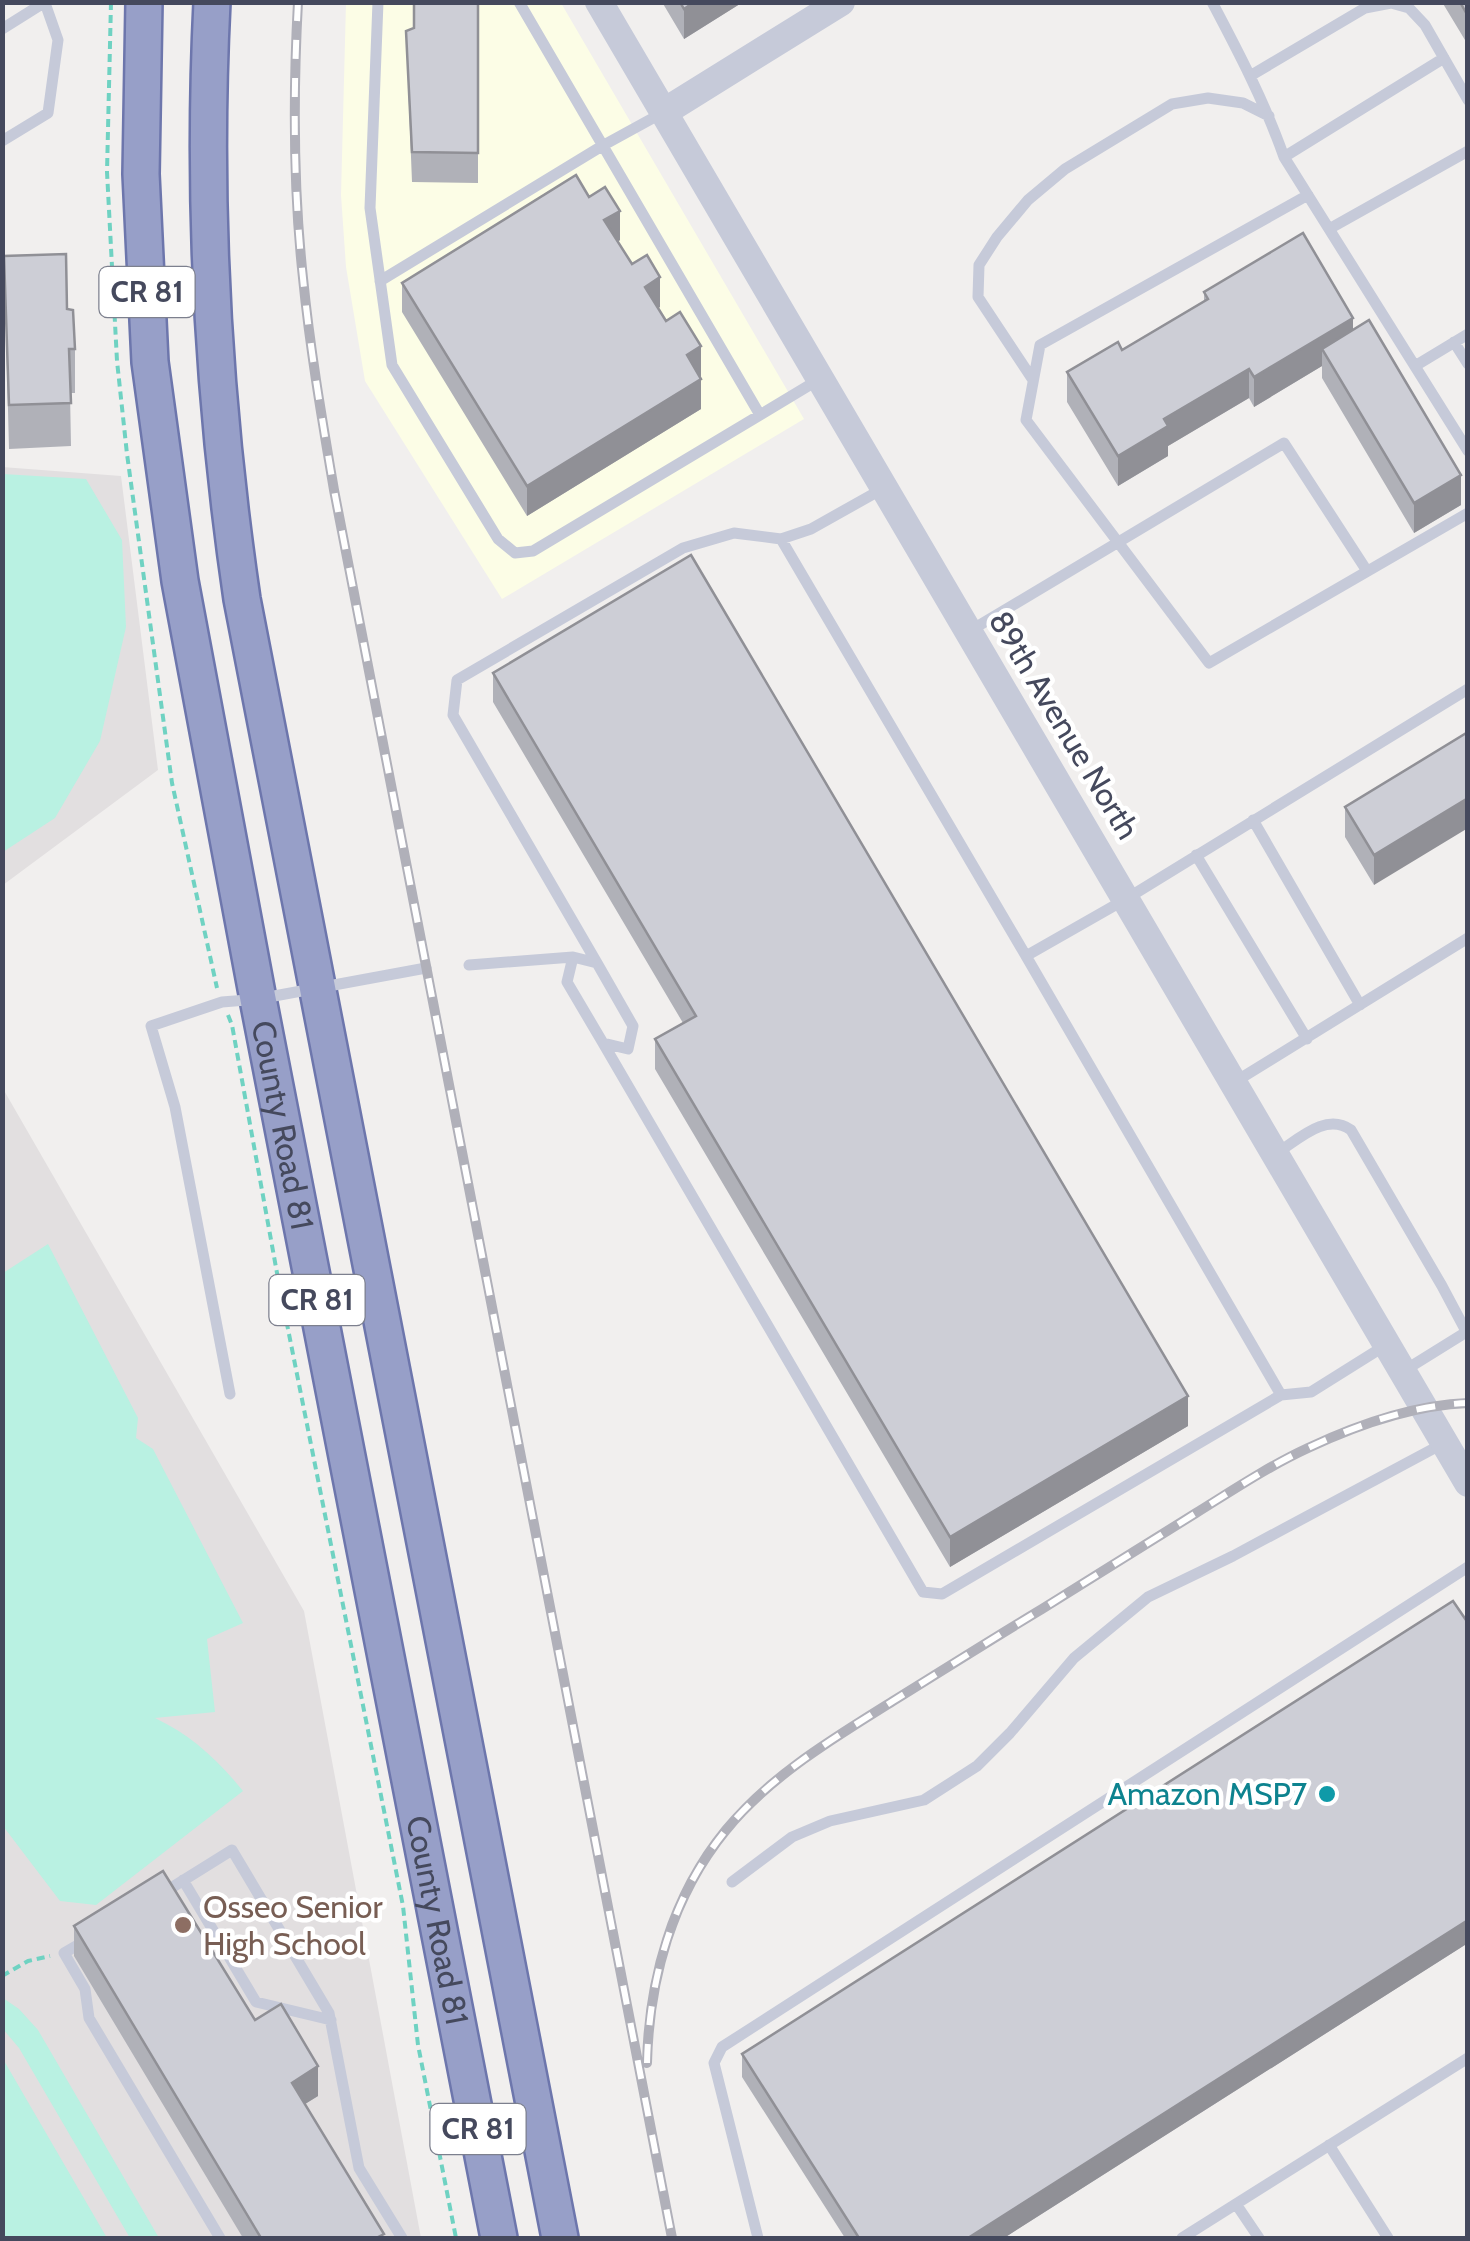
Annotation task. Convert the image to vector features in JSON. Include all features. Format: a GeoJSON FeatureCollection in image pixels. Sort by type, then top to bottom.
{"type":"FeatureCollection","features":[{"type":"Feature","properties":{"kind":"highway","name":"County Road 81"},"geometry":{"type":"LineString","coordinates":[[144,2],[142,174],[152,380],[180,580],[499,2238]]}},
{"type":"Feature","properties":{"kind":"highway","name":"County Road 81"},"geometry":{"type":"LineString","coordinates":[[212,2],[208,252],[218,392],[242,599],[560,2238]]}},
{"type":"Feature","properties":{"kind":"highway"},"geometry":{"type":"LineString","coordinates":[[554,2204],[570,2238]]}},
{"type":"Feature","properties":{"kind":"street","name":"89th Avenue North"},"geometry":{"type":"LineString","coordinates":[[599,2],[1468,1483]]}},
{"type":"Feature","properties":{"kind":"street"},"geometry":{"type":"LineString","coordinates":[[664,112],[841,2]]}},
{"type":"Feature","properties":{"kind":"lane"},"geometry":{"type":"LineString","coordinates":[[378,2],[370,208],[392,365],[498,539],[514,552],[533,551],[820,379]]}},
{"type":"Feature","properties":{"kind":"lane"},"geometry":{"type":"LineString","coordinates":[[518,2],[760,415]]}},
{"type":"Feature","properties":{"kind":"lane"},"geometry":{"type":"LineString","coordinates":[[1212,2],[1269,116],[1284,157],[1468,451]]}},
{"type":"Feature","properties":{"kind":"lane"},"geometry":{"type":"LineString","coordinates":[[2,29],[45,3],[58,40],[48,113],[2,141]]}},
{"type":"Feature","properties":{"kind":"lane"},"geometry":{"type":"LineString","coordinates":[[1250,76],[1366,8],[1391,3],[1409,8],[1425,25],[1468,100]]}},
{"type":"Feature","properties":{"kind":"lane"},"geometry":{"type":"LineString","coordinates":[[1284,157],[1444,58]]}},
{"type":"Feature","properties":{"kind":"lane"},"geometry":{"type":"LineString","coordinates":[[1034,380],[978,297],[979,265],[996,237],[1028,200],[1066,169],[1172,104],[1208,98],[1243,104],[1269,116]]}},
{"type":"Feature","properties":{"kind":"lane"},"geometry":{"type":"LineString","coordinates":[[380,281],[664,112]]}},
{"type":"Feature","properties":{"kind":"lane"},"geometry":{"type":"LineString","coordinates":[[1329,229],[1468,151]]}},
{"type":"Feature","properties":{"kind":"lane"},"geometry":{"type":"LineString","coordinates":[[1308,195],[1040,345],[1026,420],[1209,662],[1468,512]]}},
{"type":"Feature","properties":{"kind":"lane"},"geometry":{"type":"LineString","coordinates":[[1415,366],[1468,334]]}},
{"type":"Feature","properties":{"kind":"lane"},"geometry":{"type":"LineString","coordinates":[[1454,342],[1468,364]]}},
{"type":"Feature","properties":{"kind":"lane"},"geometry":{"type":"LineString","coordinates":[[968,632],[1284,443],[1367,571]]}},
{"type":"Feature","properties":{"kind":"lane"},"geometry":{"type":"LineString","coordinates":[[603,1043],[628,1049],[633,1026],[453,715],[457,680],[683,548],[734,534],[781,539],[811,529],[884,488]]}},
{"type":"Feature","properties":{"kind":"lane"},"geometry":{"type":"LineString","coordinates":[[781,539],[1281,1395]]}},
{"type":"Feature","properties":{"kind":"lane"},"geometry":{"type":"LineString","coordinates":[[1026,956],[1468,689]]}},
{"type":"Feature","properties":{"kind":"lane"},"geometry":{"type":"LineString","coordinates":[[1253,820],[1360,1006]]}},
{"type":"Feature","properties":{"kind":"lane"},"geometry":{"type":"LineString","coordinates":[[1196,855],[1307,1039]]}},
{"type":"Feature","properties":{"kind":"lane"},"geometry":{"type":"LineString","coordinates":[[1233,1083],[1468,938]]}},
{"type":"Feature","properties":{"kind":"lane"},"geometry":{"type":"LineString","coordinates":[[469,965],[573,957],[597,963]]}},
{"type":"Feature","properties":{"kind":"lane"},"geometry":{"type":"LineString","coordinates":[[573,957],[568,982],[923,1592],[942,1594],[1281,1395],[1310,1392],[1386,1344]]}},
{"type":"Feature","properties":{"kind":"lane"},"geometry":{"type":"LineString","coordinates":[[230,1394],[175,1107],[151,1026],[222,1002],[426,968]]}},
{"type":"Feature","properties":{"kind":"lane"},"geometry":{"type":"LineString","coordinates":[[1276,1153],[1318,1126],[1332,1122],[1351,1130],[1467,1333],[1402,1372]]}},
{"type":"Feature","properties":{"kind":"lane"},"geometry":{"type":"LineString","coordinates":[[732,1882],[792,1837],[830,1822],[924,1800],[976,1766],[1010,1733],[1074,1658],[1148,1597],[1444,1444]]}},
{"type":"Feature","properties":{"kind":"lane"},"geometry":{"type":"LineString","coordinates":[[758,2238],[714,2062],[722,2047],[1468,1567]]}},
{"type":"Feature","properties":{"kind":"lane"},"geometry":{"type":"LineString","coordinates":[[149,1901],[232,1850],[330,2013],[359,2168],[402,2238]]}},
{"type":"Feature","properties":{"kind":"lane"},"geometry":{"type":"LineString","coordinates":[[183,1880],[256,2002],[330,2020]]}},
{"type":"Feature","properties":{"kind":"lane"},"geometry":{"type":"LineString","coordinates":[[98,1932],[64,1953],[84,1989],[89,2018],[220,2238]]}},
{"type":"Feature","properties":{"kind":"lane"},"geometry":{"type":"LineString","coordinates":[[1182,2238],[1468,2058]]}},
{"type":"Feature","properties":{"kind":"lane"},"geometry":{"type":"LineString","coordinates":[[1329,2146],[1388,2238]]}},
{"type":"Feature","properties":{"kind":"lane"},"geometry":{"type":"LineString","coordinates":[[1236,2204],[1258,2238]]}},
{"type":"Feature","properties":{"kind":"path"},"geometry":{"type":"LineString","coordinates":[[2,1976],[28,1961],[64,1953]]}},
{"type":"Feature","properties":{"kind":"shaded area"},"geometry":{"type":"Polygon","coordinates":[[[346,3],[561,3],[804,419],[502,599],[365,381],[346,267],[341,195],[346,3]]]}},
{"type":"Feature","properties":{"kind":"shaded area"},"geometry":{"type":"Polygon","coordinates":[[[2,467],[121,476],[158,770],[3,885],[2,467]]]}},
{"type":"Feature","properties":{"kind":"shaded area","name":"Osseo Senior High School"},"geometry":{"type":"Polygon","coordinates":[[[2,1087],[304,1611],[421,2238],[3,2238],[2,1087]]]}},
{"type":"Feature","properties":{"kind":"green space"},"geometry":{"type":"Polygon","coordinates":[[[3,474],[86,479],[122,540],[126,627],[100,741],[55,818],[3,852],[3,474]]]}},
{"type":"Feature","properties":{"kind":"green space"},"geometry":{"type":"Polygon","coordinates":[[[48,1244],[138,1418],[136,1438],[153,1449],[243,1623],[207,1639],[215,1712],[155,1718],[203,1749],[243,1791],[96,1905],[60,1901],[3,1826],[3,1273],[48,1244]]]}},
{"type":"Feature","properties":{"kind":"green space"},"geometry":{"type":"Polygon","coordinates":[[[3,1998],[38,2030],[159,2238],[130,2238],[19,2048],[3,2029],[3,1998]]]}},
{"type":"Feature","properties":{"kind":"green space"},"geometry":{"type":"Polygon","coordinates":[[[3,2059],[107,2238],[3,2238],[3,2059]]]}},
{"type":"Feature","properties":{"kind":"building"},"geometry":{"type":"Polygon","coordinates":[[[414,2],[478,2],[478,153],[412,152],[406,31],[414,28],[414,2]]]}},
{"type":"Feature","properties":{"kind":"building"},"geometry":{"type":"Polygon","coordinates":[[[576,175],[589,197],[605,187],[620,211],[604,220],[632,264],[647,255],[660,277],[645,287],[666,321],[680,312],[701,346],[687,355],[701,379],[527,486],[402,283],[576,175]]]}},
{"type":"Feature","properties":{"kind":"building"},"geometry":{"type":"Polygon","coordinates":[[[1303,233],[1353,318],[1254,377],[1249,369],[1164,419],[1168,426],[1118,456],[1067,372],[1118,342],[1122,350],[1208,299],[1204,292],[1303,233]]]}},
{"type":"Feature","properties":{"kind":"building"},"geometry":{"type":"Polygon","coordinates":[[[66,254],[67,309],[73,310],[75,349],[69,349],[71,403],[9,405],[4,256],[66,254]]]}},
{"type":"Feature","properties":{"kind":"building"},"geometry":{"type":"Polygon","coordinates":[[[1369,320],[1461,475],[1414,503],[1322,349],[1369,320]]]}},
{"type":"Feature","properties":{"kind":"building"},"geometry":{"type":"Polygon","coordinates":[[[691,555],[1188,1396],[950,1537],[655,1039],[696,1016],[493,673],[691,555]]]}},
{"type":"Feature","properties":{"kind":"building"},"geometry":{"type":"Polygon","coordinates":[[[1468,732],[1468,798],[1374,855],[1345,807],[1468,732]]]}},
{"type":"Feature","properties":{"kind":"building","name":"Amazon MSP7"},"geometry":{"type":"Polygon","coordinates":[[[1453,1601],[1468,1623],[1468,1920],[968,2238],[859,2238],[742,2054],[1453,1601]]]}},
{"type":"Feature","properties":{"kind":"building"},"geometry":{"type":"Polygon","coordinates":[[[163,1871],[255,2020],[281,2004],[318,2066],[292,2083],[384,2234],[376,2238],[261,2238],[74,1926],[163,1871]]]}},
{"type":"Feature","properties":{"kind":"railway"},"geometry":{"type":"LineString","coordinates":[[298,2],[297,209],[309,331],[330,463],[672,2238]]}},
{"type":"Feature","properties":{"kind":"railway"},"geometry":{"type":"LineString","coordinates":[[647,2063],[659,1970],[691,1882],[726,1830],[783,1775],[871,1715],[1279,1463],[1366,1424],[1427,1408],[1468,1403]]}},
{"type":"Feature","properties":{"kind":"place","name":"Amazon MSP7"},"geometry":{"type":"Point","coordinates":[1327,1794]}},
{"type":"Feature","properties":{"kind":"place","name":"Osseo Senior High School"},"geometry":{"type":"Point","coordinates":[183,1925]}}]}
